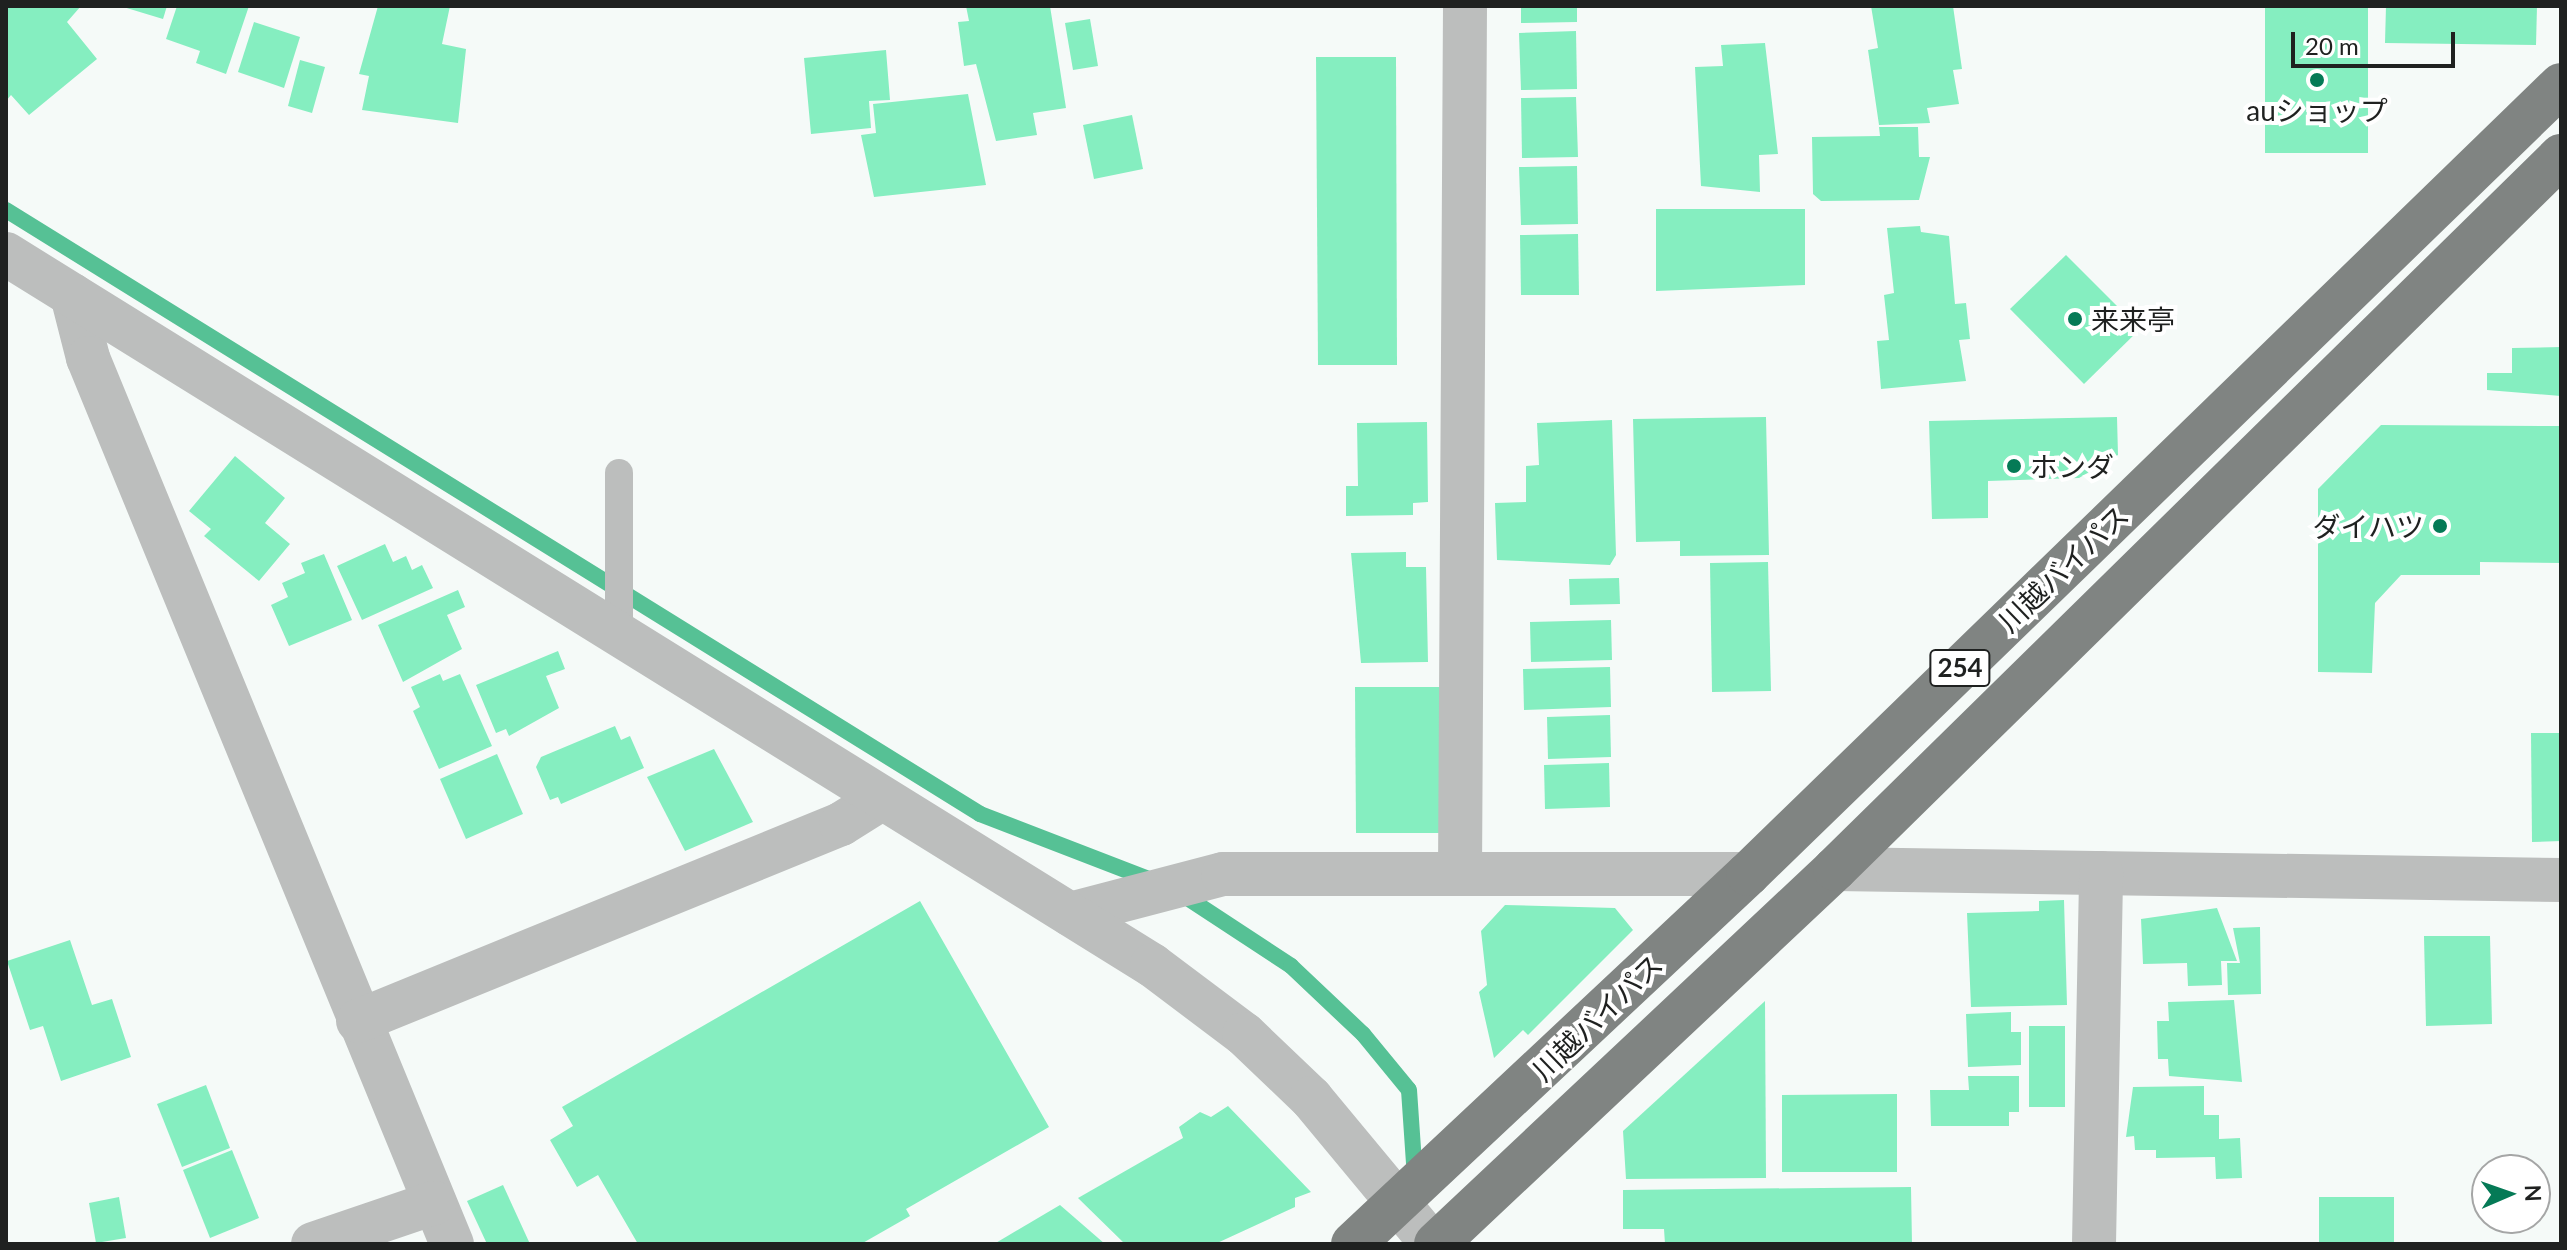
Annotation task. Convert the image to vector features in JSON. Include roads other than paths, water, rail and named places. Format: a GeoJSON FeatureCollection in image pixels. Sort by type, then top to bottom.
{"type":"FeatureCollection","features":[{"type":"Feature","properties":{"kind":"highway","name":"川越バイパス"},"geometry":{"type":"LineString","coordinates":[[1353,1244],[1400,1204],[1748,874],[2561,85]]}},
{"type":"Feature","properties":{"kind":"highway","name":"川越バイパス"},"geometry":{"type":"LineString","coordinates":[[1434,1244],[1835,869],[2561,156]]}},
{"type":"Feature","properties":{"kind":"street"},"geometry":{"type":"LineString","coordinates":[[1460,874],[1465,6]]}},
{"type":"Feature","properties":{"kind":"street"},"geometry":{"type":"LineString","coordinates":[[6,254],[619,639],[1070,914],[1244,1034],[1311,1098],[1434,1244]]}},
{"type":"Feature","properties":{"kind":"street"},"geometry":{"type":"LineString","coordinates":[[72,295],[88,358],[452,1244]]}},
{"type":"Feature","properties":{"kind":"street"},"geometry":{"type":"LineString","coordinates":[[358,1021],[841,824],[881,799]]}},
{"type":"Feature","properties":{"kind":"street"},"geometry":{"type":"LineString","coordinates":[[1835,869],[2561,880]]}},
{"type":"Feature","properties":{"kind":"street"},"geometry":{"type":"LineString","coordinates":[[2094,1244],[2101,873]]}},
{"type":"Feature","properties":{"kind":"street"},"geometry":{"type":"LineString","coordinates":[[1070,914],[1223,874],[1748,874]]}},
{"type":"Feature","properties":{"kind":"street"},"geometry":{"type":"LineString","coordinates":[[313,1244],[434,1203]]}},
{"type":"Feature","properties":{"kind":"lane"},"geometry":{"type":"LineString","coordinates":[[619,473],[619,639]]}},
{"type":"Feature","properties":{"kind":"waterway"},"geometry":{"type":"LineString","coordinates":[[6,210],[980,814],[1156,882]]}},
{"type":"Feature","properties":{"kind":"waterway"},"geometry":{"type":"LineString","coordinates":[[1180,893],[1291,966],[1363,1034],[1409,1090],[1415,1178]]}},
{"type":"Feature","properties":{"kind":"place","name":"auショップ"},"geometry":{"type":"Point","coordinates":[2317,80]}},
{"type":"Feature","properties":{"kind":"place","name":"来来亭"},"geometry":{"type":"Point","coordinates":[2075,319]}},
{"type":"Feature","properties":{"kind":"place","name":"ホンダ"},"geometry":{"type":"Point","coordinates":[2014,466]}},
{"type":"Feature","properties":{"kind":"place","name":"ダイハツ"},"geometry":{"type":"Point","coordinates":[2440,526]}}]}
